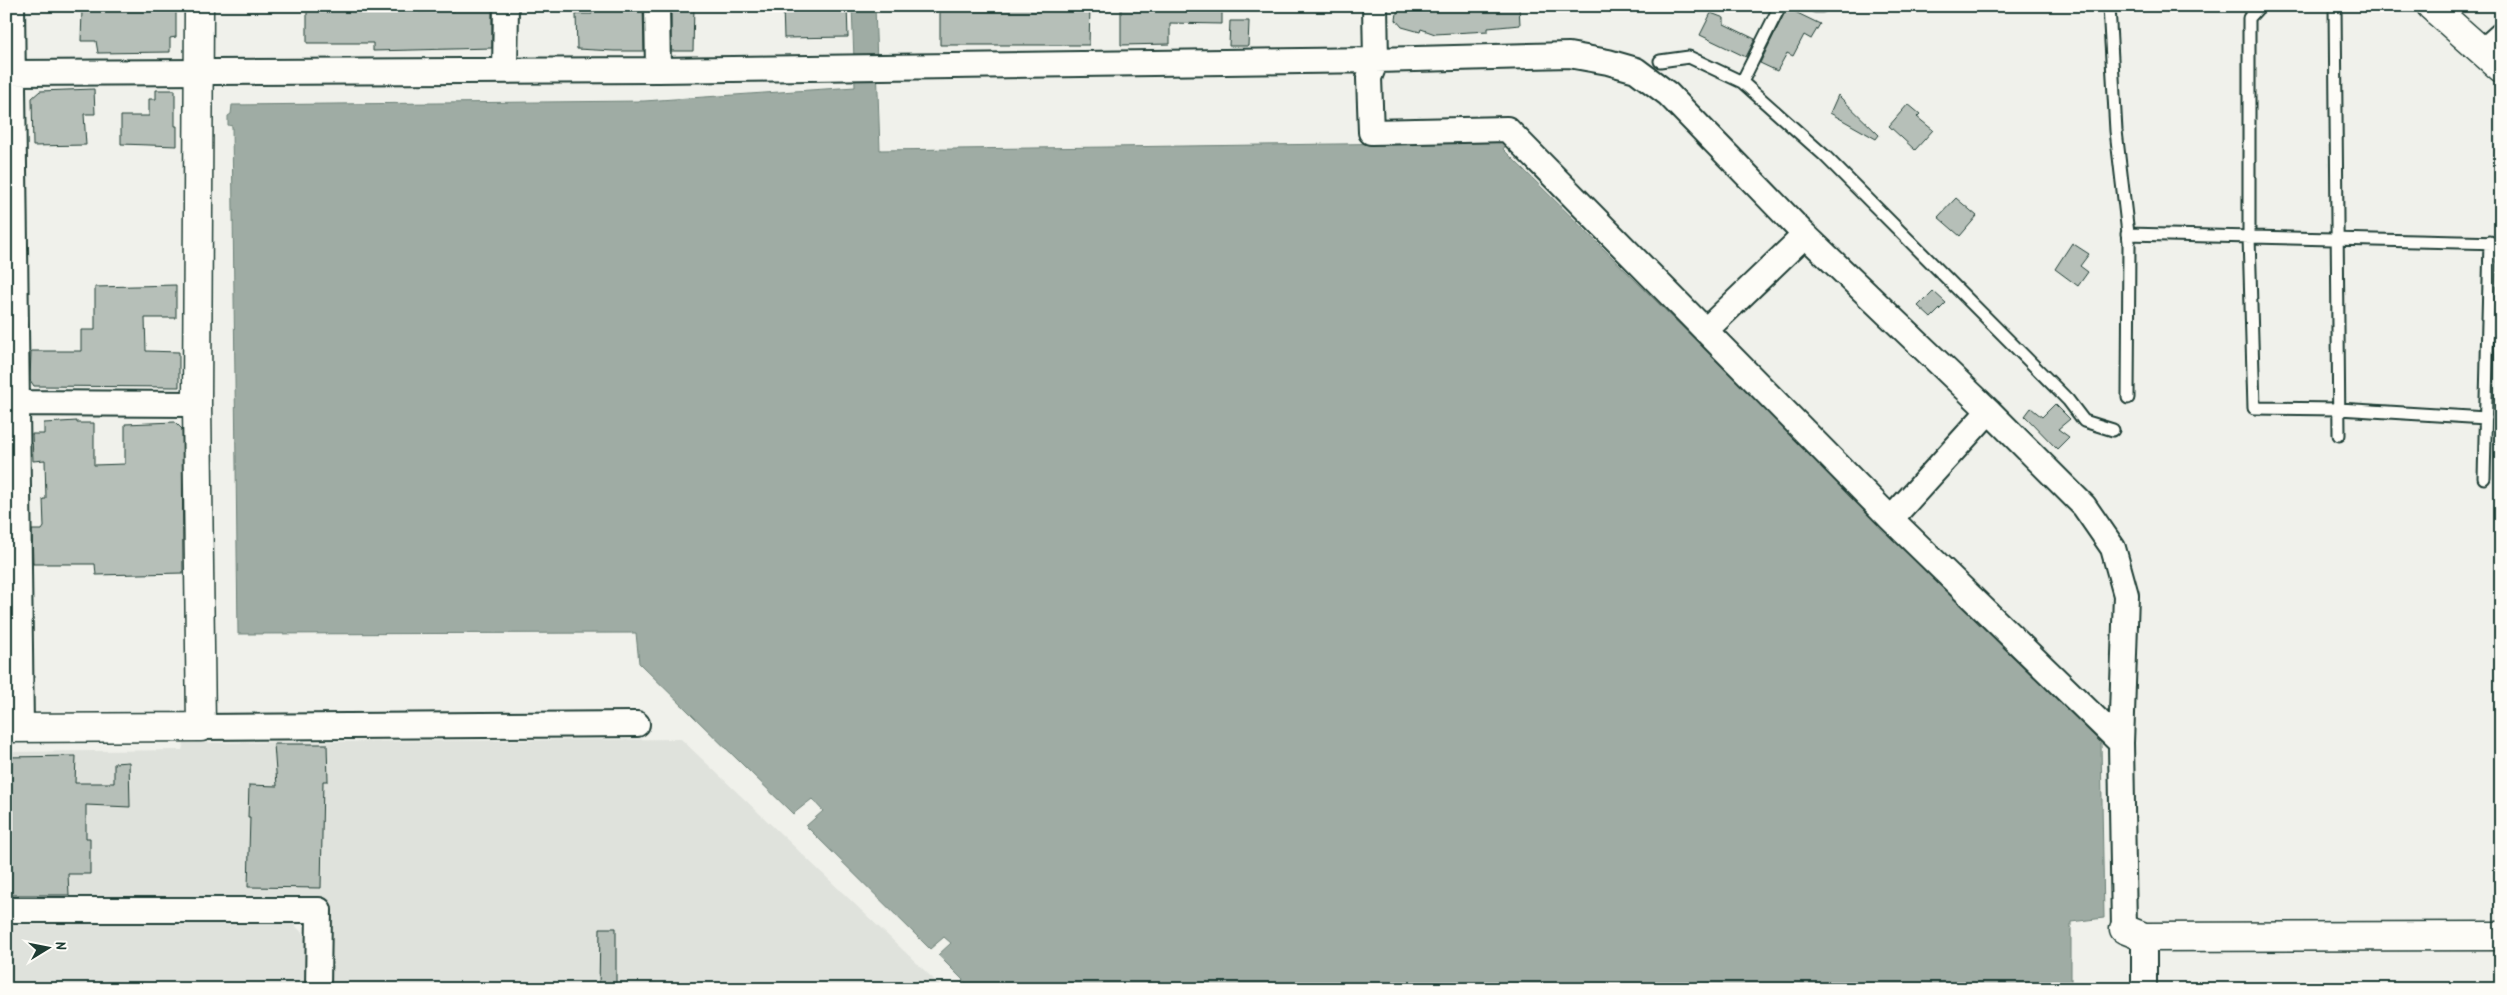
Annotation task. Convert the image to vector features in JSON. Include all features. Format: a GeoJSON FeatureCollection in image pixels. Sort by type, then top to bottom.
{"type":"FeatureCollection","features":[{"type":"Feature","properties":{"kind":"street"},"geometry":{"type":"LineString","coordinates":[[12,6],[9,73],[14,728],[637,724]]}},
{"type":"Feature","properties":{"kind":"street"},"geometry":{"type":"LineString","coordinates":[[199,6],[198,404],[201,727]]}},
{"type":"Feature","properties":{"kind":"street"},"geometry":{"type":"LineString","coordinates":[[505,71],[506,6]]}},
{"type":"Feature","properties":{"kind":"street"},"geometry":{"type":"LineString","coordinates":[[657,6],[658,70]]}},
{"type":"Feature","properties":{"kind":"street"},"geometry":{"type":"LineString","coordinates":[[1375,6],[1376,60],[1369,78],[1372,132],[1507,129],[1891,520],[2121,743]]}},
{"type":"Feature","properties":{"kind":"street"},"geometry":{"type":"LineString","coordinates":[[2431,6],[2494,52]]}},
{"type":"Feature","properties":{"kind":"street"},"geometry":{"type":"LineString","coordinates":[[9,73],[658,70],[1376,60],[1569,55],[1608,62],[1636,70],[1668,94],[1805,235],[2084,506],[2113,548],[2126,595],[2121,743],[2134,933],[2144,989]]}},
{"type":"Feature","properties":{"kind":"street"},"geometry":{"type":"LineString","coordinates":[[1706,330],[1805,235]]}},
{"type":"Feature","properties":{"kind":"street"},"geometry":{"type":"LineString","coordinates":[[12,403],[198,404]]}},
{"type":"Feature","properties":{"kind":"street"},"geometry":{"type":"LineString","coordinates":[[1891,520],[1989,412]]}},
{"type":"Feature","properties":{"kind":"street"},"geometry":{"type":"LineString","coordinates":[[6,910],[319,910],[318,989]]}},
{"type":"Feature","properties":{"kind":"street"},"geometry":{"type":"LineString","coordinates":[[2134,933],[2501,936]]}},
{"type":"Feature","properties":{"kind":"lane"},"geometry":{"type":"LineString","coordinates":[[1742,82],[1780,6]]}},
{"type":"Feature","properties":{"kind":"lane"},"geometry":{"type":"LineString","coordinates":[[1815,6],[1822,6]]}},
{"type":"Feature","properties":{"kind":"lane"},"geometry":{"type":"LineString","coordinates":[[2108,6],[2116,131],[2127,234],[2128,398]]}},
{"type":"Feature","properties":{"kind":"lane"},"geometry":{"type":"LineString","coordinates":[[2260,6],[2249,18],[2249,237],[2254,408],[2339,409],[2486,418]]}},
{"type":"Feature","properties":{"kind":"lane"},"geometry":{"type":"LineString","coordinates":[[2335,6],[2339,435]]}},
{"type":"Feature","properties":{"kind":"lane"},"geometry":{"type":"LineString","coordinates":[[1660,61],[1689,57],[1742,82],[1825,156],[2068,400],[2084,420],[2113,430]]}},
{"type":"Feature","properties":{"kind":"lane"},"geometry":{"type":"LineString","coordinates":[[2127,234],[2495,243],[2484,478]]}},
{"type":"Feature","properties":{"kind":"shaded area"},"geometry":{"type":"Polygon","coordinates":[[[852,6],[875,6],[880,150],[1490,142],[1495,134],[1507,144],[1503,149],[2101,743],[2104,918],[2071,922],[2071,989],[972,989],[938,955],[951,943],[944,937],[930,949],[806,826],[823,811],[812,799],[793,814],[639,663],[636,633],[238,634],[232,126],[228,125],[228,116],[231,114],[232,105],[644,101],[855,87],[852,6]]]}},
{"type":"Feature","properties":{"kind":"shaded area"},"geometry":{"type":"Polygon","coordinates":[[[681,739],[944,989],[327,989],[325,897],[6,900],[6,752],[182,750],[184,743],[681,739]]]}},
{"type":"Feature","properties":{"kind":"shaded area"},"geometry":{"type":"Polygon","coordinates":[[[292,922],[306,937],[306,989],[6,989],[6,925],[292,922]]]}},
{"type":"Feature","properties":{"kind":"building"},"geometry":{"type":"Polygon","coordinates":[[[110,6],[176,6],[176,37],[170,38],[170,52],[98,53],[96,41],[81,41],[82,10],[110,10],[110,6]]]}},
{"type":"Feature","properties":{"kind":"building"},"geometry":{"type":"Polygon","coordinates":[[[307,6],[403,6],[419,7],[419,12],[455,11],[455,6],[492,6],[492,48],[373,51],[373,43],[307,43],[307,6]]]}},
{"type":"Feature","properties":{"kind":"building"},"geometry":{"type":"Polygon","coordinates":[[[592,6],[643,6],[644,51],[577,49],[576,14],[592,14],[592,6]]]}},
{"type":"Feature","properties":{"kind":"building"},"geometry":{"type":"Polygon","coordinates":[[[671,6],[694,6],[693,51],[671,51],[671,6]]]}},
{"type":"Feature","properties":{"kind":"building"},"geometry":{"type":"Polygon","coordinates":[[[783,6],[847,6],[848,37],[784,38],[783,6]]]}},
{"type":"Feature","properties":{"kind":"building"},"geometry":{"type":"Polygon","coordinates":[[[940,6],[1090,6],[1089,45],[940,45],[940,6]]]}},
{"type":"Feature","properties":{"kind":"building"},"geometry":{"type":"Polygon","coordinates":[[[1121,6],[1222,6],[1222,24],[1170,23],[1170,44],[1121,45],[1121,6]]]}},
{"type":"Feature","properties":{"kind":"building"},"geometry":{"type":"Polygon","coordinates":[[[1398,6],[1519,6],[1520,25],[1488,28],[1488,31],[1435,34],[1421,29],[1420,32],[1402,27],[1396,20],[1398,6]]]}},
{"type":"Feature","properties":{"kind":"building"},"geometry":{"type":"Polygon","coordinates":[[[1787,8],[1820,24],[1811,39],[1804,35],[1793,56],[1787,53],[1777,71],[1760,63],[1787,8]]]}},
{"type":"Feature","properties":{"kind":"building"},"geometry":{"type":"Polygon","coordinates":[[[1711,13],[1724,18],[1724,24],[1755,39],[1746,57],[1700,35],[1711,13]]]}},
{"type":"Feature","properties":{"kind":"building"},"geometry":{"type":"Polygon","coordinates":[[[1230,21],[1249,21],[1248,46],[1229,46],[1230,21]]]}},
{"type":"Feature","properties":{"kind":"building"},"geometry":{"type":"Polygon","coordinates":[[[94,89],[95,114],[84,114],[86,145],[33,146],[32,98],[40,91],[94,89]]]}},
{"type":"Feature","properties":{"kind":"building"},"geometry":{"type":"Polygon","coordinates":[[[156,90],[175,90],[177,146],[121,144],[121,116],[149,116],[149,99],[156,99],[156,90]]]}},
{"type":"Feature","properties":{"kind":"building"},"geometry":{"type":"Polygon","coordinates":[[[1838,95],[1879,135],[1876,139],[1830,113],[1838,95]]]}},
{"type":"Feature","properties":{"kind":"building"},"geometry":{"type":"Polygon","coordinates":[[[1908,104],[1920,114],[1917,117],[1933,130],[1915,150],[1889,126],[1908,104]]]}},
{"type":"Feature","properties":{"kind":"building"},"geometry":{"type":"Polygon","coordinates":[[[1956,198],[1977,216],[1960,236],[1938,217],[1956,198]]]}},
{"type":"Feature","properties":{"kind":"building"},"geometry":{"type":"Polygon","coordinates":[[[2072,243],[2089,254],[2080,266],[2088,272],[2078,286],[2055,269],[2072,243]]]}},
{"type":"Feature","properties":{"kind":"building"},"geometry":{"type":"Polygon","coordinates":[[[176,285],[176,318],[145,318],[146,351],[179,352],[179,387],[34,386],[30,380],[31,351],[81,351],[81,330],[95,330],[95,287],[176,285]]]}},
{"type":"Feature","properties":{"kind":"building"},"geometry":{"type":"Polygon","coordinates":[[[1933,291],[1946,303],[1931,318],[1918,306],[1933,291]]]}},
{"type":"Feature","properties":{"kind":"building"},"geometry":{"type":"Polygon","coordinates":[[[2055,404],[2070,419],[2058,429],[2069,437],[2057,449],[2025,416],[2031,408],[2042,417],[2055,404]]]}},
{"type":"Feature","properties":{"kind":"building"},"geometry":{"type":"Polygon","coordinates":[[[77,421],[77,423],[94,423],[94,465],[125,464],[125,424],[175,422],[182,429],[183,573],[96,575],[95,564],[33,564],[32,530],[42,530],[44,527],[43,499],[46,499],[45,460],[33,461],[32,434],[44,434],[44,423],[77,421]]]}},
{"type":"Feature","properties":{"kind":"building"},"geometry":{"type":"Polygon","coordinates":[[[274,744],[327,744],[328,781],[323,781],[321,888],[248,887],[249,785],[277,786],[274,744]]]}},
{"type":"Feature","properties":{"kind":"building"},"geometry":{"type":"Polygon","coordinates":[[[76,756],[75,783],[114,783],[114,763],[129,762],[130,807],[86,805],[86,838],[90,838],[90,874],[68,874],[69,895],[6,895],[6,757],[76,756]]]}},
{"type":"Feature","properties":{"kind":"building"},"geometry":{"type":"Polygon","coordinates":[[[600,928],[616,928],[616,989],[599,989],[600,928]]]}}]}
